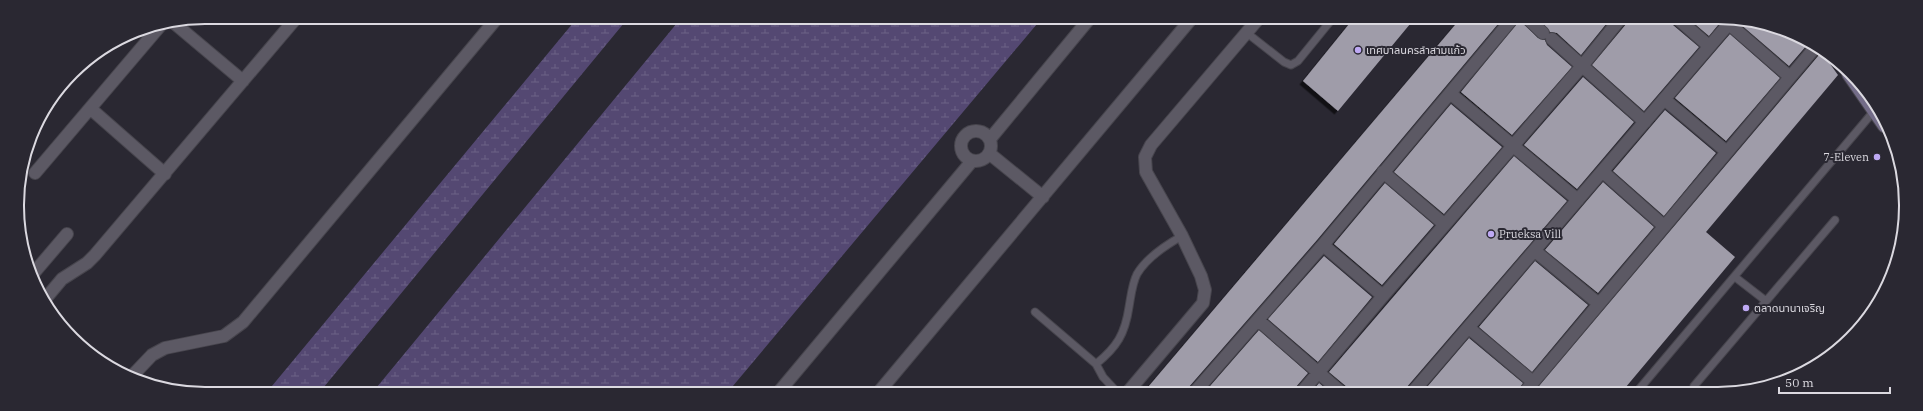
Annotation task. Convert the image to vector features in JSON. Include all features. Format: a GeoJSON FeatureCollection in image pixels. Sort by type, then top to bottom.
{"type":"FeatureCollection","features":[{"type":"Feature","properties":{"kind":"street"},"geometry":{"type":"LineString","coordinates":[[48,296],[62,279],[87,263],[95,255],[291,24]]}},
{"type":"Feature","properties":{"kind":"street"},"geometry":{"type":"LineString","coordinates":[[135,373],[152,355],[165,348],[224,336],[243,322],[492,24]]}},
{"type":"Feature","properties":{"kind":"street"},"geometry":{"type":"LineString","coordinates":[[990,139],[979,132],[974,131],[964,137],[962,142],[962,152],[972,161],[980,161],[990,154],[990,139],[1085,24]]}},
{"type":"Feature","properties":{"kind":"street"},"geometry":{"type":"LineString","coordinates":[[883,387],[1187,24]]}},
{"type":"Feature","properties":{"kind":"street"},"geometry":{"type":"LineString","coordinates":[[1132,387],[1203,303],[1205,290],[1201,276],[1182,236],[1146,172],[1145,157],[1151,145],[1254,24]]}},
{"type":"Feature","properties":{"kind":"street"},"geometry":{"type":"LineString","coordinates":[[1199,387],[1323,245],[1508,24]]}},
{"type":"Feature","properties":{"kind":"street"},"geometry":{"type":"LineString","coordinates":[[1534,24],[1645,122]]}},
{"type":"Feature","properties":{"kind":"street"},"geometry":{"type":"LineString","coordinates":[[1306,387],[1382,296],[1582,66],[1616,24]]}},
{"type":"Feature","properties":{"kind":"street"},"geometry":{"type":"LineString","coordinates":[[1685,24],[1709,46]]}},
{"type":"Feature","properties":{"kind":"street"},"geometry":{"type":"LineString","coordinates":[[1417,387],[1728,24]]}},
{"type":"Feature","properties":{"kind":"street"},"geometry":{"type":"LineString","coordinates":[[1735,25],[1790,77]]}},
{"type":"Feature","properties":{"kind":"street"},"geometry":{"type":"LineString","coordinates":[[178,26],[243,81]]}},
{"type":"Feature","properties":{"kind":"street"},"geometry":{"type":"LineString","coordinates":[[35,172],[91,109],[156,31]]}},
{"type":"Feature","properties":{"kind":"street"},"geometry":{"type":"LineString","coordinates":[[1529,387],[1812,51]]}},
{"type":"Feature","properties":{"kind":"street"},"geometry":{"type":"LineString","coordinates":[[1451,94],[1578,200]]}},
{"type":"Feature","properties":{"kind":"street"},"geometry":{"type":"LineString","coordinates":[[1664,99],[1727,152]]}},
{"type":"Feature","properties":{"kind":"street"},"geometry":{"type":"LineString","coordinates":[[91,109],[165,174]]}},
{"type":"Feature","properties":{"kind":"street"},"geometry":{"type":"LineString","coordinates":[[990,154],[1043,197]]}},
{"type":"Feature","properties":{"kind":"street"},"geometry":{"type":"LineString","coordinates":[[783,387],[972,161]]}},
{"type":"Feature","properties":{"kind":"street"},"geometry":{"type":"LineString","coordinates":[[1383,172],[1444,224]]}},
{"type":"Feature","properties":{"kind":"street"},"geometry":{"type":"LineString","coordinates":[[1603,172],[1664,226]]}},
{"type":"Feature","properties":{"kind":"street"},"geometry":{"type":"LineString","coordinates":[[36,270],[67,234]]}},
{"type":"Feature","properties":{"kind":"street"},"geometry":{"type":"LineString","coordinates":[[1323,245],[1382,296]]}},
{"type":"Feature","properties":{"kind":"street"},"geometry":{"type":"LineString","coordinates":[[1535,251],[1599,304]]}},
{"type":"Feature","properties":{"kind":"street"},"geometry":{"type":"LineString","coordinates":[[1258,320],[1335,387]]}},
{"type":"Feature","properties":{"kind":"street"},"geometry":{"type":"LineString","coordinates":[[1469,328],[1533,382]]}},
{"type":"Feature","properties":{"kind":"lane"},"geometry":{"type":"LineString","coordinates":[[1247,33],[1284,62],[1291,64],[1298,61],[1328,24]]}},
{"type":"Feature","properties":{"kind":"lane"},"geometry":{"type":"LineString","coordinates":[[1641,387],[1873,112]]}},
{"type":"Feature","properties":{"kind":"lane"},"geometry":{"type":"LineString","coordinates":[[1694,386],[1835,220]]}},
{"type":"Feature","properties":{"kind":"lane"},"geometry":{"type":"LineString","coordinates":[[1096,364],[1110,352],[1119,341],[1124,329],[1131,289],[1138,273],[1166,245],[1182,236]]}},
{"type":"Feature","properties":{"kind":"lane"},"geometry":{"type":"LineString","coordinates":[[1735,277],[1766,301]]}},
{"type":"Feature","properties":{"kind":"lane"},"geometry":{"type":"LineString","coordinates":[[1035,312],[1096,364],[1103,377],[1112,387]]}},
{"type":"Feature","properties":{"kind":"green space"},"geometry":{"type":"Polygon","coordinates":[[[572,24],[623,24],[324,387],[271,387],[572,24]]]}},
{"type":"Feature","properties":{"kind":"green space"},"geometry":{"type":"Polygon","coordinates":[[[676,24],[1037,24],[732,387],[377,387],[676,24]]]}},
{"type":"Feature","properties":{"kind":"building","name":"เทศบาลนครลำสามแก้ว"},"geometry":{"type":"Polygon","coordinates":[[[1349,24],[1410,24],[1338,111],[1303,81],[1349,24]]]}},
{"type":"Feature","properties":{"kind":"building"},"geometry":{"type":"Polygon","coordinates":[[[1456,24],[1498,24],[1317,240],[1189,387],[1148,387],[1456,24]]]}},
{"type":"Feature","properties":{"kind":"building"},"geometry":{"type":"Polygon","coordinates":[[[1517,24],[1524,24],[1538,38],[1545,40],[1547,45],[1572,67],[1512,135],[1461,92],[1517,24]]]}},
{"type":"Feature","properties":{"kind":"building"},"geometry":{"type":"Polygon","coordinates":[[[1543,24],[1606,24],[1581,55],[1557,33],[1550,32],[1543,24]]]}},
{"type":"Feature","properties":{"kind":"building"},"geometry":{"type":"Polygon","coordinates":[[[1626,24],[1673,24],[1699,47],[1644,111],[1592,65],[1626,24]]]}},
{"type":"Feature","properties":{"kind":"building"},"geometry":{"type":"Polygon","coordinates":[[[1695,24],[1719,24],[1709,36],[1695,24]]]}},
{"type":"Feature","properties":{"kind":"building"},"geometry":{"type":"Polygon","coordinates":[[[1743,26],[1764,30],[1806,47],[1789,66],[1743,26]]]}},
{"type":"Feature","properties":{"kind":"building"},"geometry":{"type":"Polygon","coordinates":[[[1730,34],[1780,78],[1726,141],[1675,98],[1730,34]]]}},
{"type":"Feature","properties":{"kind":"building"},"geometry":{"type":"Polygon","coordinates":[[[1819,55],[1829,63],[1838,75],[1706,232],[1735,257],[1626,387],[1538,387],[1819,55]]]}},
{"type":"Feature","properties":{"kind":"building"},"geometry":{"type":"Polygon","coordinates":[[[1583,77],[1634,122],[1577,189],[1524,145],[1583,77]]]}},
{"type":"Feature","properties":{"kind":"building"},"geometry":{"type":"Polygon","coordinates":[[[1451,104],[1502,147],[1444,214],[1394,172],[1451,104]]]}},
{"type":"Feature","properties":{"kind":"building"},"geometry":{"type":"Polygon","coordinates":[[[1665,110],[1716,153],[1664,216],[1613,171],[1665,110]]]}},
{"type":"Feature","properties":{"kind":"building"},"geometry":{"type":"Polygon","coordinates":[[[1514,156],[1567,201],[1407,387],[1347,387],[1329,372],[1514,156]]]}},
{"type":"Feature","properties":{"kind":"building"},"geometry":{"type":"Polygon","coordinates":[[[1603,182],[1654,227],[1598,293],[1545,250],[1603,182]]]}},
{"type":"Feature","properties":{"kind":"building"},"geometry":{"type":"Polygon","coordinates":[[[1385,183],[1434,225],[1382,285],[1334,244],[1385,183]]]}},
{"type":"Feature","properties":{"kind":"building"},"geometry":{"type":"Polygon","coordinates":[[[1324,256],[1372,297],[1318,362],[1268,319],[1324,256]]]}},
{"type":"Feature","properties":{"kind":"building"},"geometry":{"type":"Polygon","coordinates":[[[1535,261],[1588,305],[1532,372],[1479,327],[1535,261]]]}},
{"type":"Feature","properties":{"kind":"building"},"geometry":{"type":"Polygon","coordinates":[[[1259,330],[1308,373],[1296,387],[1209,387],[1259,330]]]}},
{"type":"Feature","properties":{"kind":"building"},"geometry":{"type":"Polygon","coordinates":[[[1469,338],[1523,383],[1521,387],[1427,387],[1469,338]]]}},
{"type":"Feature","properties":{"kind":"building"},"geometry":{"type":"Polygon","coordinates":[[[1319,383],[1324,387],[1316,387],[1319,383]]]}},
{"type":"Feature","properties":{"kind":"place","name":"เทศบาลนครลำสามแก้ว"},"geometry":{"type":"Point","coordinates":[1358,50]}},
{"type":"Feature","properties":{"kind":"place","name":"7-Eleven"},"geometry":{"type":"Point","coordinates":[1877,157]}},
{"type":"Feature","properties":{"kind":"place","name":"Prueksa Vill"},"geometry":{"type":"Point","coordinates":[1491,234]}},
{"type":"Feature","properties":{"kind":"place","name":"ตลาดนานาเจริญ"},"geometry":{"type":"Point","coordinates":[1746,308]}}]}
